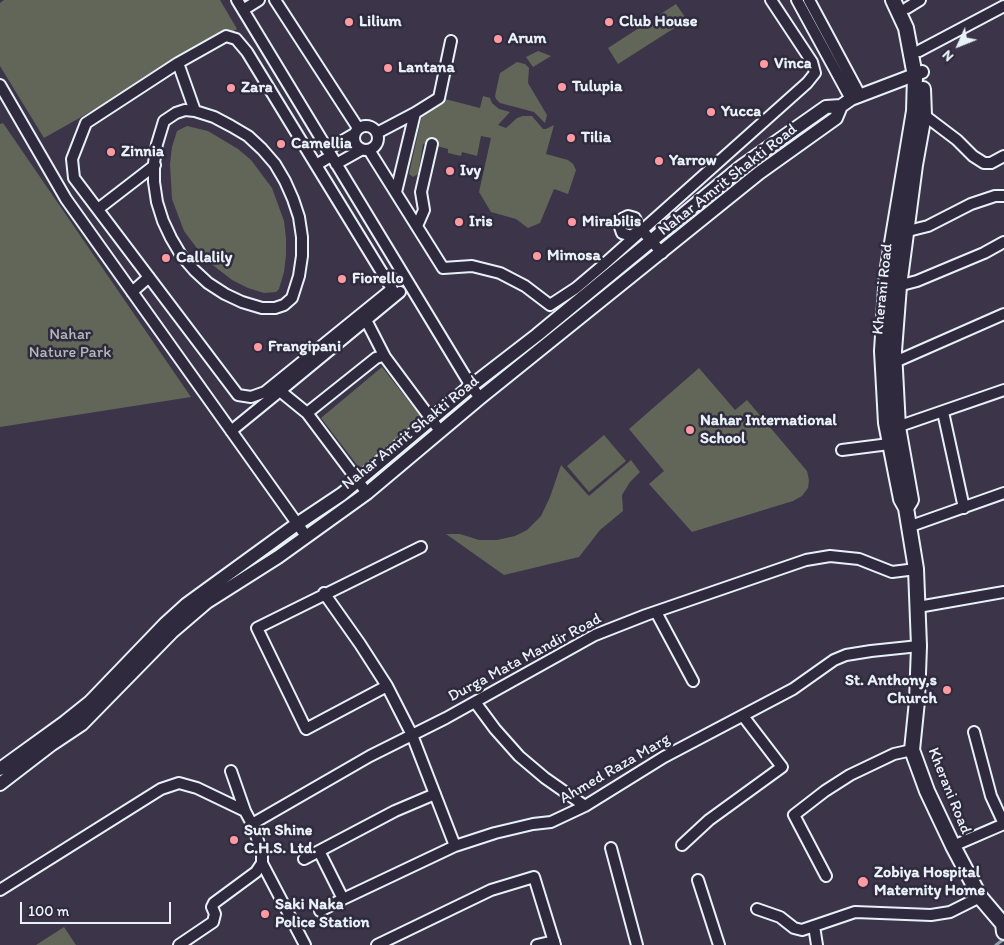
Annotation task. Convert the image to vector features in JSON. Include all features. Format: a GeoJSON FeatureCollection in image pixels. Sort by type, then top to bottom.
{"type":"FeatureCollection","features":[{"type":"Feature","properties":{"kind":"main road"},"geometry":{"type":"LineString","coordinates":[[893,0],[906,28],[918,74]]}},
{"type":"Feature","properties":{"kind":"main road"},"geometry":{"type":"LineString","coordinates":[[905,4],[919,51],[918,74]]}},
{"type":"Feature","properties":{"kind":"main road","name":"Kherani Road"},"geometry":{"type":"LineString","coordinates":[[918,74],[919,113],[916,165],[907,231],[893,287],[882,352],[892,428],[911,500],[906,508],[916,569],[919,646],[917,701],[912,750],[926,791],[953,846],[980,896],[1004,927]]}},
{"type":"Feature","properties":{"kind":"main road","name":"Kherani Road"},"geometry":{"type":"LineString","coordinates":[[892,428],[895,362],[892,235],[919,113]]}},
{"type":"Feature","properties":{"kind":"street"},"geometry":{"type":"LineString","coordinates":[[237,0],[480,398]]}},
{"type":"Feature","properties":{"kind":"street"},"geometry":{"type":"LineString","coordinates":[[243,10],[259,0]]}},
{"type":"Feature","properties":{"kind":"street"},"geometry":{"type":"LineString","coordinates":[[275,0],[356,131],[354,142],[365,150],[396,192],[443,268],[472,266],[500,273],[525,286],[550,304],[576,288],[807,84],[815,73],[812,62],[773,3],[784,0]]}},
{"type":"Feature","properties":{"kind":"street"},"geometry":{"type":"LineString","coordinates":[[797,0],[851,100]]}},
{"type":"Feature","properties":{"kind":"street"},"geometry":{"type":"LineString","coordinates":[[809,0],[851,100]]}},
{"type":"Feature","properties":{"kind":"street"},"geometry":{"type":"LineString","coordinates":[[905,4],[920,0]]}},
{"type":"Feature","properties":{"kind":"street"},"geometry":{"type":"LineString","coordinates":[[919,51],[1004,6]]}},
{"type":"Feature","properties":{"kind":"street"},"geometry":{"type":"LineString","coordinates":[[226,36],[236,39],[247,52],[316,165],[392,289],[265,392],[251,397],[238,395],[149,278],[74,178],[72,159],[86,123],[178,63],[226,36]]}},
{"type":"Feature","properties":{"kind":"street"},"geometry":{"type":"LineString","coordinates":[[377,134],[439,98],[451,42]]}},
{"type":"Feature","properties":{"kind":"street"},"geometry":{"type":"LineString","coordinates":[[178,63],[195,111]]}},
{"type":"Feature","properties":{"kind":"street","name":"Nahar Amrit Shakti Road"},"geometry":{"type":"LineString","coordinates":[[0,784],[52,744],[82,724],[93,706],[165,624],[187,604],[342,494],[555,314],[648,243],[742,166],[826,107],[851,100],[918,74]]}},
{"type":"Feature","properties":{"kind":"street"},"geometry":{"type":"LineString","coordinates":[[0,85],[66,199],[306,536]]}},
{"type":"Feature","properties":{"kind":"street","name":"Nahar Amrit Shakti Road"},"geometry":{"type":"LineString","coordinates":[[0,769],[65,722],[93,706],[207,602],[367,493],[480,398],[759,173],[836,118],[851,100]]}},
{"type":"Feature","properties":{"kind":"street"},"geometry":{"type":"LineString","coordinates":[[185,110],[195,111],[214,117],[248,136],[275,164],[285,181],[299,217],[302,256],[299,276],[292,298],[284,305],[275,308],[262,308],[224,294],[208,283],[181,255],[162,221],[157,202],[154,165],[157,144],[164,121],[176,113],[185,110]]}},
{"type":"Feature","properties":{"kind":"street"},"geometry":{"type":"LineString","coordinates":[[396,192],[415,113]]}},
{"type":"Feature","properties":{"kind":"street"},"geometry":{"type":"LineString","coordinates":[[919,113],[957,140],[973,156],[984,163],[991,164],[1004,156]]}},
{"type":"Feature","properties":{"kind":"street"},"geometry":{"type":"LineString","coordinates":[[316,165],[331,156],[356,131],[369,126],[377,134],[378,142],[373,148],[331,156]]}},
{"type":"Feature","properties":{"kind":"street"},"geometry":{"type":"LineString","coordinates":[[417,226],[424,210],[421,192],[432,144]]}},
{"type":"Feature","properties":{"kind":"street"},"geometry":{"type":"LineString","coordinates":[[98,209],[154,165]]}},
{"type":"Feature","properties":{"kind":"street"},"geometry":{"type":"LineString","coordinates":[[892,235],[928,226],[971,204],[994,196],[1004,196]]}},
{"type":"Feature","properties":{"kind":"street"},"geometry":{"type":"LineString","coordinates":[[638,232],[648,243],[662,253]]}},
{"type":"Feature","properties":{"kind":"street"},"geometry":{"type":"LineString","coordinates":[[893,287],[926,278],[984,253],[1004,242]]}},
{"type":"Feature","properties":{"kind":"street"},"geometry":{"type":"LineString","coordinates":[[132,292],[149,278]]}},
{"type":"Feature","properties":{"kind":"street"},"geometry":{"type":"LineString","coordinates":[[231,431],[400,292]]}},
{"type":"Feature","properties":{"kind":"street"},"geometry":{"type":"LineString","coordinates":[[895,362],[1004,314]]}},
{"type":"Feature","properties":{"kind":"street"},"geometry":{"type":"LineString","coordinates":[[366,320],[385,357],[440,431]]}},
{"type":"Feature","properties":{"kind":"street"},"geometry":{"type":"LineString","coordinates":[[307,413],[376,358],[385,357]]}},
{"type":"Feature","properties":{"kind":"street"},"geometry":{"type":"LineString","coordinates":[[892,428],[1004,390]]}},
{"type":"Feature","properties":{"kind":"street"},"geometry":{"type":"LineString","coordinates":[[280,392],[307,413],[367,493]]}},
{"type":"Feature","properties":{"kind":"street"},"geometry":{"type":"LineString","coordinates":[[943,412],[964,508]]}},
{"type":"Feature","properties":{"kind":"street"},"geometry":{"type":"LineString","coordinates":[[842,450],[895,443]]}},
{"type":"Feature","properties":{"kind":"street"},"geometry":{"type":"LineString","coordinates":[[376,466],[386,476]]}},
{"type":"Feature","properties":{"kind":"street"},"geometry":{"type":"LineString","coordinates":[[908,527],[1004,494]]}},
{"type":"Feature","properties":{"kind":"street"},"geometry":{"type":"LineString","coordinates":[[387,686],[306,729],[257,628],[324,593],[420,547]]}},
{"type":"Feature","properties":{"kind":"street","name":"Durga Mata Mandir Road"},"geometry":{"type":"LineString","coordinates":[[252,824],[356,764],[475,702],[595,635],[806,560],[830,556],[859,559],[892,572],[916,569]]}},
{"type":"Feature","properties":{"kind":"street"},"geometry":{"type":"LineString","coordinates":[[918,607],[1004,592]]}},
{"type":"Feature","properties":{"kind":"street"},"geometry":{"type":"LineString","coordinates":[[324,593],[387,686],[412,735],[456,846]]}},
{"type":"Feature","properties":{"kind":"street"},"geometry":{"type":"LineString","coordinates":[[656,612],[692,681]]}},
{"type":"Feature","properties":{"kind":"street","name":"Ahmed Raza Marg"},"geometry":{"type":"LineString","coordinates":[[320,911],[456,846],[495,832],[554,820],[585,806],[664,757],[793,689],[834,660],[846,655],[919,646]]}},
{"type":"Feature","properties":{"kind":"street"},"geometry":{"type":"LineString","coordinates":[[475,702],[495,729],[519,756],[585,806]]}},
{"type":"Feature","properties":{"kind":"street"},"geometry":{"type":"LineString","coordinates":[[682,846],[724,808],[782,767],[743,716]]}},
{"type":"Feature","properties":{"kind":"street"},"geometry":{"type":"LineString","coordinates":[[953,846],[1004,824],[991,796],[974,732]]}},
{"type":"Feature","properties":{"kind":"street"},"geometry":{"type":"LineString","coordinates":[[826,876],[794,815],[825,791],[850,775],[894,754],[912,750]]}},
{"type":"Feature","properties":{"kind":"street"},"geometry":{"type":"LineString","coordinates":[[231,770],[262,852],[262,863],[305,945]]}},
{"type":"Feature","properties":{"kind":"street"},"geometry":{"type":"LineString","coordinates":[[0,890],[161,789],[179,782],[197,788],[245,811]]}},
{"type":"Feature","properties":{"kind":"street"},"geometry":{"type":"LineString","coordinates":[[304,859],[394,811],[435,794]]}},
{"type":"Feature","properties":{"kind":"street"},"geometry":{"type":"LineString","coordinates":[[611,848],[637,945]]}},
{"type":"Feature","properties":{"kind":"street"},"geometry":{"type":"LineString","coordinates":[[319,851],[343,899]]}},
{"type":"Feature","properties":{"kind":"street"},"geometry":{"type":"LineString","coordinates":[[179,945],[213,922],[215,914],[212,907],[214,903],[256,872],[262,863]]}},
{"type":"Feature","properties":{"kind":"street"},"geometry":{"type":"LineString","coordinates":[[377,945],[491,890],[534,877],[555,943],[537,945]]}},
{"type":"Feature","properties":{"kind":"street"},"geometry":{"type":"LineString","coordinates":[[698,880],[719,945]]}},
{"type":"Feature","properties":{"kind":"street"},"geometry":{"type":"LineString","coordinates":[[757,909],[780,916],[794,928],[802,930],[856,912],[931,915],[950,912],[980,896]]}},
{"type":"Feature","properties":{"kind":"street"},"geometry":{"type":"LineString","coordinates":[[814,926],[817,945]]}},
{"type":"Feature","properties":{"kind":"green space"},"geometry":{"type":"Polygon","coordinates":[[[4,0],[220,0],[237,29],[44,138],[0,66],[0,3],[4,0]]]}},
{"type":"Feature","properties":{"kind":"green space"},"geometry":{"type":"Polygon","coordinates":[[[676,4],[687,20],[618,64],[608,48],[676,4]]]}},
{"type":"Feature","properties":{"kind":"green space"},"geometry":{"type":"Polygon","coordinates":[[[538,51],[551,56],[533,67],[526,57],[538,51]]]}},
{"type":"Feature","properties":{"kind":"green space"},"geometry":{"type":"Polygon","coordinates":[[[517,62],[525,64],[529,68],[528,83],[547,115],[545,123],[534,112],[500,103],[496,99],[500,73],[517,62]]]}},
{"type":"Feature","properties":{"kind":"green space"},"geometry":{"type":"Polygon","coordinates":[[[483,96],[490,98],[492,103],[499,109],[510,112],[498,125],[506,128],[517,118],[532,116],[543,129],[554,125],[546,154],[568,160],[576,170],[568,194],[554,189],[540,223],[528,228],[516,219],[491,212],[479,192],[491,138],[481,136],[477,156],[462,152],[461,156],[448,153],[448,149],[423,144],[418,174],[413,177],[409,174],[422,115],[445,99],[480,108],[483,96]]]}},
{"type":"Feature","properties":{"kind":"green space","name":"Nahar Nature Park"},"geometry":{"type":"Polygon","coordinates":[[[3,123],[191,397],[0,427],[0,124],[3,123]]]}},
{"type":"Feature","properties":{"kind":"green space"},"geometry":{"type":"Polygon","coordinates":[[[187,126],[208,131],[238,149],[251,160],[272,188],[284,221],[286,238],[284,272],[279,289],[276,292],[264,293],[232,280],[205,259],[184,231],[172,199],[170,164],[172,147],[177,131],[187,126]]]}},
{"type":"Feature","properties":{"kind":"green space"},"geometry":{"type":"Polygon","coordinates":[[[382,367],[424,421],[364,474],[321,418],[382,367]]]}},
{"type":"Feature","properties":{"kind":"green space"},"geometry":{"type":"Polygon","coordinates":[[[699,368],[735,410],[747,400],[807,471],[808,488],[802,496],[793,501],[692,532],[649,484],[664,471],[629,429],[699,368]]]}},
{"type":"Feature","properties":{"kind":"green space"},"geometry":{"type":"Polygon","coordinates":[[[604,435],[626,461],[589,492],[567,466],[604,435]]]}},
{"type":"Feature","properties":{"kind":"green space"},"geometry":{"type":"Polygon","coordinates":[[[631,460],[640,472],[630,482],[622,495],[623,511],[600,530],[579,557],[504,575],[446,534],[460,534],[479,540],[497,540],[515,536],[527,530],[541,516],[561,465],[589,496],[631,460]]]}},
{"type":"Feature","properties":{"kind":"green space"},"geometry":{"type":"Polygon","coordinates":[[[64,927],[76,945],[36,945],[64,927]]]}},
{"type":"Feature","properties":{"kind":"waterway"},"geometry":{"type":"LineString","coordinates":[[996,945],[1004,939]]}},
{"type":"Feature","properties":{"kind":"place","name":"Lilium"},"geometry":{"type":"Point","coordinates":[349,22]}},
{"type":"Feature","properties":{"kind":"place","name":"Club House"},"geometry":{"type":"Point","coordinates":[609,22]}},
{"type":"Feature","properties":{"kind":"place","name":"Arum"},"geometry":{"type":"Point","coordinates":[498,39]}},
{"type":"Feature","properties":{"kind":"place","name":"Vinca"},"geometry":{"type":"Point","coordinates":[764,64]}},
{"type":"Feature","properties":{"kind":"place","name":"Lantana"},"geometry":{"type":"Point","coordinates":[388,68]}},
{"type":"Feature","properties":{"kind":"place","name":"Tulupia"},"geometry":{"type":"Point","coordinates":[562,87]}},
{"type":"Feature","properties":{"kind":"place","name":"Zara"},"geometry":{"type":"Point","coordinates":[231,88]}},
{"type":"Feature","properties":{"kind":"place","name":"Yucca"},"geometry":{"type":"Point","coordinates":[711,112]}},
{"type":"Feature","properties":{"kind":"place","name":"Tilia"},"geometry":{"type":"Point","coordinates":[571,138]}},
{"type":"Feature","properties":{"kind":"place","name":"Camellia"},"geometry":{"type":"Point","coordinates":[281,144]}},
{"type":"Feature","properties":{"kind":"place","name":"Zinnia"},"geometry":{"type":"Point","coordinates":[111,152]}},
{"type":"Feature","properties":{"kind":"place","name":"Yarrow"},"geometry":{"type":"Point","coordinates":[659,161]}},
{"type":"Feature","properties":{"kind":"place","name":"Ivy"},"geometry":{"type":"Point","coordinates":[450,171]}},
{"type":"Feature","properties":{"kind":"place","name":"Iris"},"geometry":{"type":"Point","coordinates":[459,222]}},
{"type":"Feature","properties":{"kind":"place","name":"Mirabilis"},"geometry":{"type":"Point","coordinates":[572,222]}},
{"type":"Feature","properties":{"kind":"place","name":"Mimosa"},"geometry":{"type":"Point","coordinates":[537,256]}},
{"type":"Feature","properties":{"kind":"place","name":"Callalily"},"geometry":{"type":"Point","coordinates":[166,258]}},
{"type":"Feature","properties":{"kind":"place","name":"Fiorello"},"geometry":{"type":"Point","coordinates":[342,279]}},
{"type":"Feature","properties":{"kind":"place","name":"Frangipani"},"geometry":{"type":"Point","coordinates":[258,347]}},
{"type":"Feature","properties":{"kind":"place","name":"Nahar International School"},"geometry":{"type":"Point","coordinates":[690,430]}},
{"type":"Feature","properties":{"kind":"place","name":"St. Anthony,s Church"},"geometry":{"type":"Point","coordinates":[947,690]}},
{"type":"Feature","properties":{"kind":"place","name":"Sun Shine C.H.S. Ltd."},"geometry":{"type":"Point","coordinates":[234,840]}},
{"type":"Feature","properties":{"kind":"place","name":"Zobiya Hospital Maternity Home"},"geometry":{"type":"Point","coordinates":[863,882]}},
{"type":"Feature","properties":{"kind":"place","name":"Saki Naka Police Station"},"geometry":{"type":"Point","coordinates":[265,914]}}]}
